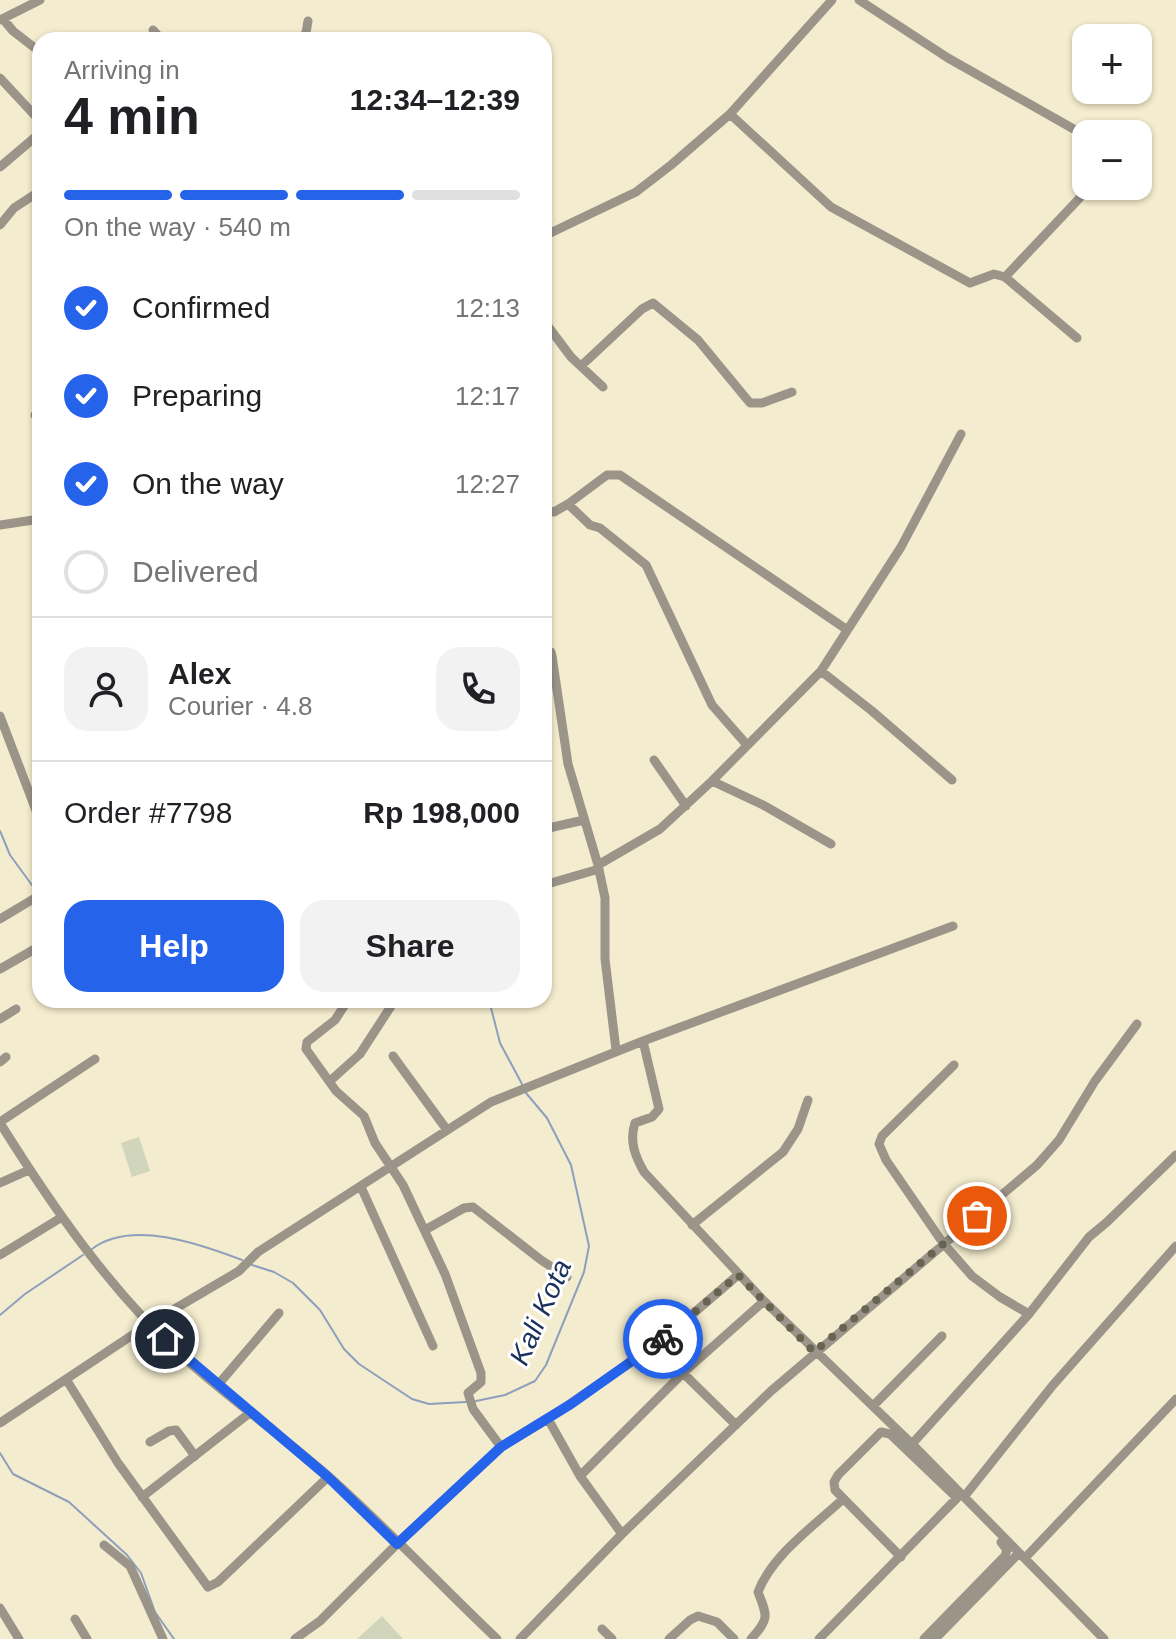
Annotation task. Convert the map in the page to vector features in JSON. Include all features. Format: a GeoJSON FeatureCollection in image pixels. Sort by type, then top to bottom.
{"type":"FeatureCollection","features":[{"type":"Feature","properties":{"kind":"street"},"geometry":{"type":"LineString","coordinates":[[32,46],[1,20],[40,0]]}},
{"type":"Feature","properties":{"kind":"street"},"geometry":{"type":"LineString","coordinates":[[552,232],[636,192],[730,114],[832,0]]}},
{"type":"Feature","properties":{"kind":"street"},"geometry":{"type":"LineString","coordinates":[[859,0],[948,58],[1072,128]]}},
{"type":"Feature","properties":{"kind":"street"},"geometry":{"type":"LineString","coordinates":[[306,32],[308,21]]}},
{"type":"Feature","properties":{"kind":"street"},"geometry":{"type":"LineString","coordinates":[[0,78],[32,112]]}},
{"type":"Feature","properties":{"kind":"street"},"geometry":{"type":"LineString","coordinates":[[730,114],[831,207],[970,283],[994,274],[1005,277],[1077,338]]}},
{"type":"Feature","properties":{"kind":"street"},"geometry":{"type":"LineString","coordinates":[[0,167],[32,140]]}},
{"type":"Feature","properties":{"kind":"street"},"geometry":{"type":"LineString","coordinates":[[0,225],[14,208],[32,196]]}},
{"type":"Feature","properties":{"kind":"street"},"geometry":{"type":"LineString","coordinates":[[1005,277],[1078,200]]}},
{"type":"Feature","properties":{"kind":"street"},"geometry":{"type":"LineString","coordinates":[[581,366],[642,309],[653,303],[698,340],[750,403],[762,403],[792,392]]}},
{"type":"Feature","properties":{"kind":"street"},"geometry":{"type":"LineString","coordinates":[[552,331],[603,387]]}},
{"type":"Feature","properties":{"kind":"street"},"geometry":{"type":"LineString","coordinates":[[552,882],[599,867],[660,829],[821,671],[901,547],[961,434]]}},
{"type":"Feature","properties":{"kind":"street"},"geometry":{"type":"LineString","coordinates":[[552,512],[568,504],[607,475],[620,475],[846,629]]}},
{"type":"Feature","properties":{"kind":"street"},"geometry":{"type":"LineString","coordinates":[[568,504],[590,525],[600,528],[646,565],[712,705],[747,745]]}},
{"type":"Feature","properties":{"kind":"street"},"geometry":{"type":"LineString","coordinates":[[0,525],[32,520]]}},
{"type":"Feature","properties":{"kind":"street"},"geometry":{"type":"LineString","coordinates":[[552,656],[568,764],[599,867],[605,898],[605,959],[616,1050]]}},
{"type":"Feature","properties":{"kind":"street"},"geometry":{"type":"LineString","coordinates":[[821,671],[952,780]]}},
{"type":"Feature","properties":{"kind":"street"},"geometry":{"type":"LineString","coordinates":[[0,716],[32,800]]}},
{"type":"Feature","properties":{"kind":"street"},"geometry":{"type":"LineString","coordinates":[[654,760],[686,806]]}},
{"type":"Feature","properties":{"kind":"street"},"geometry":{"type":"LineString","coordinates":[[712,781],[763,805],[831,844]]}},
{"type":"Feature","properties":{"kind":"street"},"geometry":{"type":"LineString","coordinates":[[552,827],[584,820]]}},
{"type":"Feature","properties":{"kind":"street"},"geometry":{"type":"LineString","coordinates":[[0,919],[32,900]]}},
{"type":"Feature","properties":{"kind":"street"},"geometry":{"type":"LineString","coordinates":[[0,1423],[149,1324],[242,1268],[253,1256],[484,1106],[616,1050],[953,926]]}},
{"type":"Feature","properties":{"kind":"street"},"geometry":{"type":"LineString","coordinates":[[0,969],[32,951]]}},
{"type":"Feature","properties":{"kind":"street"},"geometry":{"type":"LineString","coordinates":[[343,1008],[335,1020],[306,1046],[343,1099],[364,1116],[369,1131],[392,1166],[425,1230],[445,1274],[481,1373],[481,1382],[469,1390],[468,1396],[473,1409],[501,1447]]}},
{"type":"Feature","properties":{"kind":"street"},"geometry":{"type":"LineString","coordinates":[[330,1081],[360,1054],[390,1008]]}},
{"type":"Feature","properties":{"kind":"street"},"geometry":{"type":"LineString","coordinates":[[0,1019],[16,1009]]}},
{"type":"Feature","properties":{"kind":"street"},"geometry":{"type":"LineString","coordinates":[[520,1639],[622,1534],[814,1352],[1022,1180],[1050,1151],[1095,1081],[1137,1024]]}},
{"type":"Feature","properties":{"kind":"street"},"geometry":{"type":"LineString","coordinates":[[643,1041],[659,1109],[652,1117],[635,1123],[632,1139],[634,1150],[644,1172],[738,1275],[912,1444],[1104,1639]]}},
{"type":"Feature","properties":{"kind":"street"},"geometry":{"type":"LineString","coordinates":[[393,1056],[447,1130]]}},
{"type":"Feature","properties":{"kind":"street"},"geometry":{"type":"LineString","coordinates":[[95,1059],[0,1122],[29,1170],[83,1246],[149,1324],[217,1386],[328,1477],[497,1639]]}},
{"type":"Feature","properties":{"kind":"street"},"geometry":{"type":"LineString","coordinates":[[954,1065],[882,1136],[879,1144],[886,1160],[943,1243],[972,1276],[1029,1314]]}},
{"type":"Feature","properties":{"kind":"street"},"geometry":{"type":"LineString","coordinates":[[692,1225],[783,1152],[798,1129],[808,1100]]}},
{"type":"Feature","properties":{"kind":"street"},"geometry":{"type":"LineString","coordinates":[[912,1444],[1029,1314],[1089,1237],[1176,1155]]}},
{"type":"Feature","properties":{"kind":"street"},"geometry":{"type":"LineString","coordinates":[[0,1183],[29,1170]]}},
{"type":"Feature","properties":{"kind":"street"},"geometry":{"type":"LineString","coordinates":[[361,1187],[433,1346]]}},
{"type":"Feature","properties":{"kind":"street"},"geometry":{"type":"LineString","coordinates":[[425,1230],[464,1208],[473,1207],[567,1277]]}},
{"type":"Feature","properties":{"kind":"street"},"geometry":{"type":"LineString","coordinates":[[0,1255],[62,1217]]}},
{"type":"Feature","properties":{"kind":"street"},"geometry":{"type":"LineString","coordinates":[[964,1497],[1053,1385],[1176,1246]]}},
{"type":"Feature","properties":{"kind":"street"},"geometry":{"type":"LineString","coordinates":[[295,1639],[340,1602],[501,1447],[548,1419],[660,1342],[738,1275]]}},
{"type":"Feature","properties":{"kind":"street"},"geometry":{"type":"LineString","coordinates":[[580,1476],[683,1373],[764,1301]]}},
{"type":"Feature","properties":{"kind":"street"},"geometry":{"type":"LineString","coordinates":[[217,1386],[279,1313]]}},
{"type":"Feature","properties":{"kind":"street"},"geometry":{"type":"LineString","coordinates":[[873,1406],[942,1336]]}},
{"type":"Feature","properties":{"kind":"street"},"geometry":{"type":"LineString","coordinates":[[660,1342],[683,1373],[736,1425]]}},
{"type":"Feature","properties":{"kind":"street"},"geometry":{"type":"LineString","coordinates":[[66,1379],[142,1497],[208,1587],[213,1586],[328,1477]]}},
{"type":"Feature","properties":{"kind":"street"},"geometry":{"type":"LineString","coordinates":[[935,1639],[1022,1556],[1176,1399]]}},
{"type":"Feature","properties":{"kind":"street"},"geometry":{"type":"LineString","coordinates":[[142,1497],[251,1412]]}},
{"type":"Feature","properties":{"kind":"street"},"geometry":{"type":"LineString","coordinates":[[548,1419],[580,1476],[622,1534]]}},
{"type":"Feature","properties":{"kind":"street"},"geometry":{"type":"LineString","coordinates":[[150,1442],[176,1430],[195,1456]]}},
{"type":"Feature","properties":{"kind":"street"},"geometry":{"type":"LineString","coordinates":[[819,1639],[901,1557],[951,1506],[957,1498],[890,1434],[881,1432],[834,1482],[835,1490],[901,1557]]}},
{"type":"Feature","properties":{"kind":"street"},"geometry":{"type":"LineString","coordinates":[[751,1639],[766,1621],[758,1592],[763,1580],[780,1558],[843,1499]]}},
{"type":"Feature","properties":{"kind":"street"},"geometry":{"type":"LineString","coordinates":[[924,1639],[1005,1556],[1007,1550],[967,1508],[951,1506]]}},
{"type":"Feature","properties":{"kind":"street"},"geometry":{"type":"LineString","coordinates":[[104,1545],[130,1566],[163,1639]]}},
{"type":"Feature","properties":{"kind":"street"},"geometry":{"type":"LineString","coordinates":[[0,1608],[19,1639]]}},
{"type":"Feature","properties":{"kind":"street"},"geometry":{"type":"LineString","coordinates":[[669,1639],[698,1616],[717,1622],[734,1639]]}},
{"type":"Feature","properties":{"kind":"street"},"geometry":{"type":"LineString","coordinates":[[75,1619],[87,1639]]}},
{"type":"Feature","properties":{"kind":"street"},"geometry":{"type":"LineString","coordinates":[[602,1629],[612,1639]]}},
{"type":"Feature","properties":{"kind":"green space"},"geometry":{"type":"Polygon","coordinates":[[[139,1137],[150,1171],[132,1177],[121,1143],[139,1137]]]}},
{"type":"Feature","properties":{"kind":"green space"},"geometry":{"type":"Polygon","coordinates":[[[382,1616],[403,1639],[357,1639],[382,1616]]]}},
{"type":"Feature","properties":{"kind":"waterway","name":"Kali Kota"},"geometry":{"type":"LineString","coordinates":[[0,831],[10,855],[32,885]]}},
{"type":"Feature","properties":{"kind":"waterway","name":"Kali Kota"},"geometry":{"type":"LineString","coordinates":[[491,1008],[500,1043],[522,1084]]}},
{"type":"Feature","properties":{"kind":"waterway","name":"Kali Kota"},"geometry":{"type":"LineString","coordinates":[[476,1401],[505,1395],[535,1381],[546,1365],[584,1272],[589,1246],[571,1165],[547,1118],[526,1093]]}},
{"type":"Feature","properties":{"kind":"waterway","name":"Kali Kota"},"geometry":{"type":"LineString","coordinates":[[92,1249],[108,1240],[146,1235],[206,1247],[242,1260]]}},
{"type":"Feature","properties":{"kind":"waterway","name":"Kali Kota"},"geometry":{"type":"LineString","coordinates":[[0,1315],[83,1255]]}},
{"type":"Feature","properties":{"kind":"waterway","name":"Kali Kota"},"geometry":{"type":"LineString","coordinates":[[252,1265],[274,1272],[293,1283],[320,1310],[344,1349],[359,1364],[412,1399],[429,1404],[466,1402]]}},
{"type":"Feature","properties":{"kind":"waterway","name":"Kali Kota"},"geometry":{"type":"LineString","coordinates":[[0,1453],[13,1474],[69,1502],[127,1555],[141,1573],[155,1612],[174,1639]]}},
{"type":"Feature","properties":{"kind":"way so far"},"geometry":{"type":"LineString","coordinates":[[663,1339],[738,1275],[814,1352],[977,1216]]}},
{"type":"Feature","properties":{"kind":"route"},"geometry":{"type":"LineString","coordinates":[[165,1339],[195,1368],[328,1477],[397,1544],[501,1447],[571,1404],[663,1339]]}}]}
